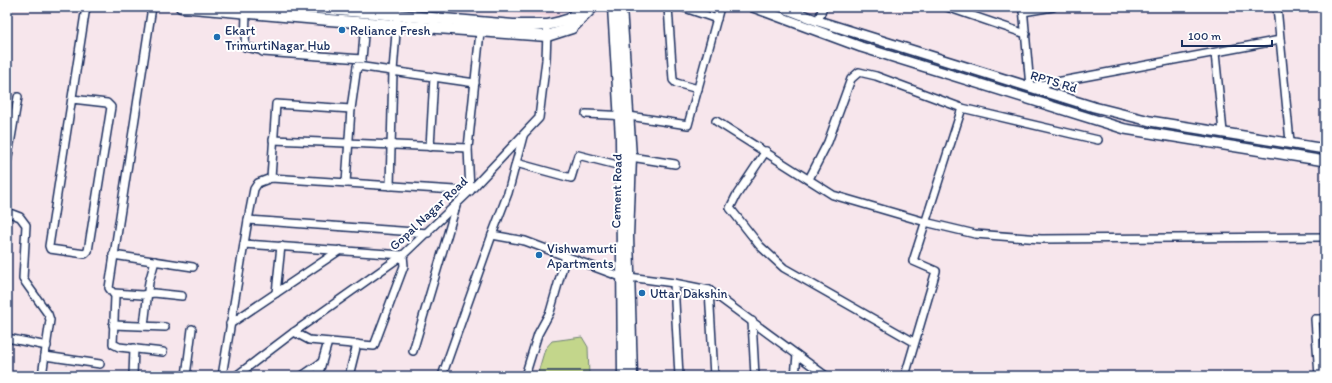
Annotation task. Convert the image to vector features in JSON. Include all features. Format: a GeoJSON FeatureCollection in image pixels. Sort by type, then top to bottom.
{"type":"FeatureCollection","features":[{"type":"Feature","properties":{"kind":"main road"},"geometry":{"type":"LineString","coordinates":[[181,7],[365,22],[397,20],[547,25],[570,19],[580,7]]}},
{"type":"Feature","properties":{"kind":"main road"},"geometry":{"type":"LineString","coordinates":[[304,7],[480,32],[547,36],[572,28],[593,7]]}},
{"type":"Feature","properties":{"kind":"main road","name":"Cement Road"},"geometry":{"type":"LineString","coordinates":[[613,7],[624,116],[631,157],[625,277],[623,376]]}},
{"type":"Feature","properties":{"kind":"main road","name":"Cement Road"},"geometry":{"type":"LineString","coordinates":[[621,7],[624,116],[621,166],[625,277],[632,376]]}},
{"type":"Feature","properties":{"kind":"street"},"geometry":{"type":"LineString","coordinates":[[72,99],[107,103],[111,109],[88,251],[84,254],[50,249],[49,246],[86,7]]}},
{"type":"Feature","properties":{"kind":"street"},"geometry":{"type":"LineString","coordinates":[[152,7],[109,288],[114,293],[154,293],[182,296]]}},
{"type":"Feature","properties":{"kind":"street"},"geometry":{"type":"LineString","coordinates":[[668,7],[673,80],[676,83],[698,89]]}},
{"type":"Feature","properties":{"kind":"street"},"geometry":{"type":"LineString","coordinates":[[682,7],[717,19]]}},
{"type":"Feature","properties":{"kind":"street"},"geometry":{"type":"LineString","coordinates":[[586,114],[624,116],[688,125],[720,7]]}},
{"type":"Feature","properties":{"kind":"street"},"geometry":{"type":"LineString","coordinates":[[753,7],[861,47],[1125,129],[1325,161]]}},
{"type":"Feature","properties":{"kind":"street","name":"RPTS Rd"},"geometry":{"type":"LineString","coordinates":[[783,7],[818,21],[1094,107],[1150,121],[1290,142],[1325,149]]}},
{"type":"Feature","properties":{"kind":"street"},"geometry":{"type":"LineString","coordinates":[[818,21],[823,7]]}},
{"type":"Feature","properties":{"kind":"street"},"geometry":{"type":"LineString","coordinates":[[947,7],[1026,34]]}},
{"type":"Feature","properties":{"kind":"street"},"geometry":{"type":"LineString","coordinates":[[1053,7],[1023,10],[1030,87],[1280,40]]}},
{"type":"Feature","properties":{"kind":"street"},"geometry":{"type":"LineString","coordinates":[[1277,7],[1290,142]]}},
{"type":"Feature","properties":{"kind":"street"},"geometry":{"type":"LineString","coordinates":[[246,12],[245,47],[270,53],[362,59],[365,22]]}},
{"type":"Feature","properties":{"kind":"street"},"geometry":{"type":"LineString","coordinates":[[390,186],[393,71],[397,20]]}},
{"type":"Feature","properties":{"kind":"street","name":"Gopal Nagar Road"},"geometry":{"type":"LineString","coordinates":[[236,376],[294,332],[403,255],[428,233],[470,191],[539,118],[547,25]]}},
{"type":"Feature","properties":{"kind":"street"},"geometry":{"type":"LineString","coordinates":[[222,376],[248,220],[254,189],[258,183],[271,178],[470,191],[468,148],[480,32]]}},
{"type":"Feature","properties":{"kind":"street"},"geometry":{"type":"LineString","coordinates":[[1215,52],[1223,132]]}},
{"type":"Feature","properties":{"kind":"street"},"geometry":{"type":"LineString","coordinates":[[346,183],[351,109],[357,66],[475,83]]}},
{"type":"Feature","properties":{"kind":"street"},"geometry":{"type":"LineString","coordinates":[[809,179],[828,142],[851,79],[859,72],[962,108],[1098,140]]}},
{"type":"Feature","properties":{"kind":"street"},"geometry":{"type":"LineString","coordinates":[[430,147],[434,77]]}},
{"type":"Feature","properties":{"kind":"street"},"geometry":{"type":"LineString","coordinates":[[7,162],[18,97]]}},
{"type":"Feature","properties":{"kind":"street"},"geometry":{"type":"LineString","coordinates":[[271,178],[276,104],[351,109]]}},
{"type":"Feature","properties":{"kind":"street"},"geometry":{"type":"LineString","coordinates":[[905,376],[936,271],[913,261],[962,108]]}},
{"type":"Feature","properties":{"kind":"street"},"geometry":{"type":"LineString","coordinates":[[716,121],[766,151],[833,195],[926,222],[974,234],[1040,239],[1325,237]]}},
{"type":"Feature","properties":{"kind":"street"},"geometry":{"type":"LineString","coordinates":[[442,376],[508,193],[524,134]]}},
{"type":"Feature","properties":{"kind":"street"},"geometry":{"type":"LineString","coordinates":[[273,140],[468,148]]}},
{"type":"Feature","properties":{"kind":"street"},"geometry":{"type":"LineString","coordinates":[[766,151],[736,196],[730,208],[738,219],[760,246],[784,268],[914,342]]}},
{"type":"Feature","properties":{"kind":"street"},"geometry":{"type":"LineString","coordinates":[[516,163],[571,178],[578,155],[621,166]]}},
{"type":"Feature","properties":{"kind":"street"},"geometry":{"type":"LineString","coordinates":[[631,157],[675,164]]}},
{"type":"Feature","properties":{"kind":"street"},"geometry":{"type":"LineString","coordinates":[[413,351],[457,204]]}},
{"type":"Feature","properties":{"kind":"street"},"geometry":{"type":"LineString","coordinates":[[7,212],[20,217],[26,225],[22,279],[48,314],[50,328],[42,376]]}},
{"type":"Feature","properties":{"kind":"street"},"geometry":{"type":"LineString","coordinates":[[248,220],[428,233]]}},
{"type":"Feature","properties":{"kind":"street"},"geometry":{"type":"LineString","coordinates":[[492,235],[525,241],[625,277],[674,283],[709,290],[826,376]]}},
{"type":"Feature","properties":{"kind":"street"},"geometry":{"type":"LineString","coordinates":[[244,244],[403,255],[404,266],[374,346],[309,340],[294,332]]}},
{"type":"Feature","properties":{"kind":"street"},"geometry":{"type":"LineString","coordinates":[[276,293],[281,246]]}},
{"type":"Feature","properties":{"kind":"street"},"geometry":{"type":"LineString","coordinates":[[230,324],[340,250]]}},
{"type":"Feature","properties":{"kind":"street"},"geometry":{"type":"LineString","coordinates":[[113,255],[194,267]]}},
{"type":"Feature","properties":{"kind":"street"},"geometry":{"type":"LineString","coordinates":[[525,376],[538,334],[550,312],[566,256]]}},
{"type":"Feature","properties":{"kind":"street"},"geometry":{"type":"LineString","coordinates":[[144,326],[148,294],[155,261]]}},
{"type":"Feature","properties":{"kind":"street"},"geometry":{"type":"LineString","coordinates":[[674,283],[679,376]]}},
{"type":"Feature","properties":{"kind":"street"},"geometry":{"type":"LineString","coordinates":[[709,290],[714,376]]}},
{"type":"Feature","properties":{"kind":"street"},"geometry":{"type":"LineString","coordinates":[[114,293],[113,344],[163,352]]}},
{"type":"Feature","properties":{"kind":"street"},"geometry":{"type":"LineString","coordinates":[[1319,376],[1315,319],[1325,319]]}},
{"type":"Feature","properties":{"kind":"street"},"geometry":{"type":"LineString","coordinates":[[752,322],[755,376]]}},
{"type":"Feature","properties":{"kind":"street"},"geometry":{"type":"LineString","coordinates":[[113,325],[165,327]]}},
{"type":"Feature","properties":{"kind":"street"},"geometry":{"type":"LineString","coordinates":[[186,376],[192,329]]}},
{"type":"Feature","properties":{"kind":"street"},"geometry":{"type":"LineString","coordinates":[[7,338],[47,346]]}},
{"type":"Feature","properties":{"kind":"street"},"geometry":{"type":"LineString","coordinates":[[318,376],[328,342]]}},
{"type":"Feature","properties":{"kind":"street"},"geometry":{"type":"LineString","coordinates":[[349,376],[356,344]]}},
{"type":"Feature","properties":{"kind":"street"},"geometry":{"type":"LineString","coordinates":[[133,376],[134,348]]}},
{"type":"Feature","properties":{"kind":"street"},"geometry":{"type":"LineString","coordinates":[[795,376],[797,355]]}},
{"type":"Feature","properties":{"kind":"street"},"geometry":{"type":"LineString","coordinates":[[45,356],[100,364]]}},
{"type":"Feature","properties":{"kind":"street"},"geometry":{"type":"LineString","coordinates":[[302,376],[322,363]]}},
{"type":"Feature","properties":{"kind":"shaded area"},"geometry":{"type":"Polygon","coordinates":[[[431,7],[566,7],[559,17],[431,7]]]}},
{"type":"Feature","properties":{"kind":"green space"},"geometry":{"type":"Polygon","coordinates":[[[582,337],[588,347],[589,376],[537,376],[545,349],[552,341],[582,337]]]}},
{"type":"Feature","properties":{"kind":"place","name":"Reliance Fresh"},"geometry":{"type":"Point","coordinates":[342,30]}},
{"type":"Feature","properties":{"kind":"place","name":"Ekart TrimurtiNagar Hub"},"geometry":{"type":"Point","coordinates":[217,37]}},
{"type":"Feature","properties":{"kind":"place","name":"Vishwamurti Apartments"},"geometry":{"type":"Point","coordinates":[539,255]}},
{"type":"Feature","properties":{"kind":"place","name":"Uttar Dakshin"},"geometry":{"type":"Point","coordinates":[642,293]}}]}
